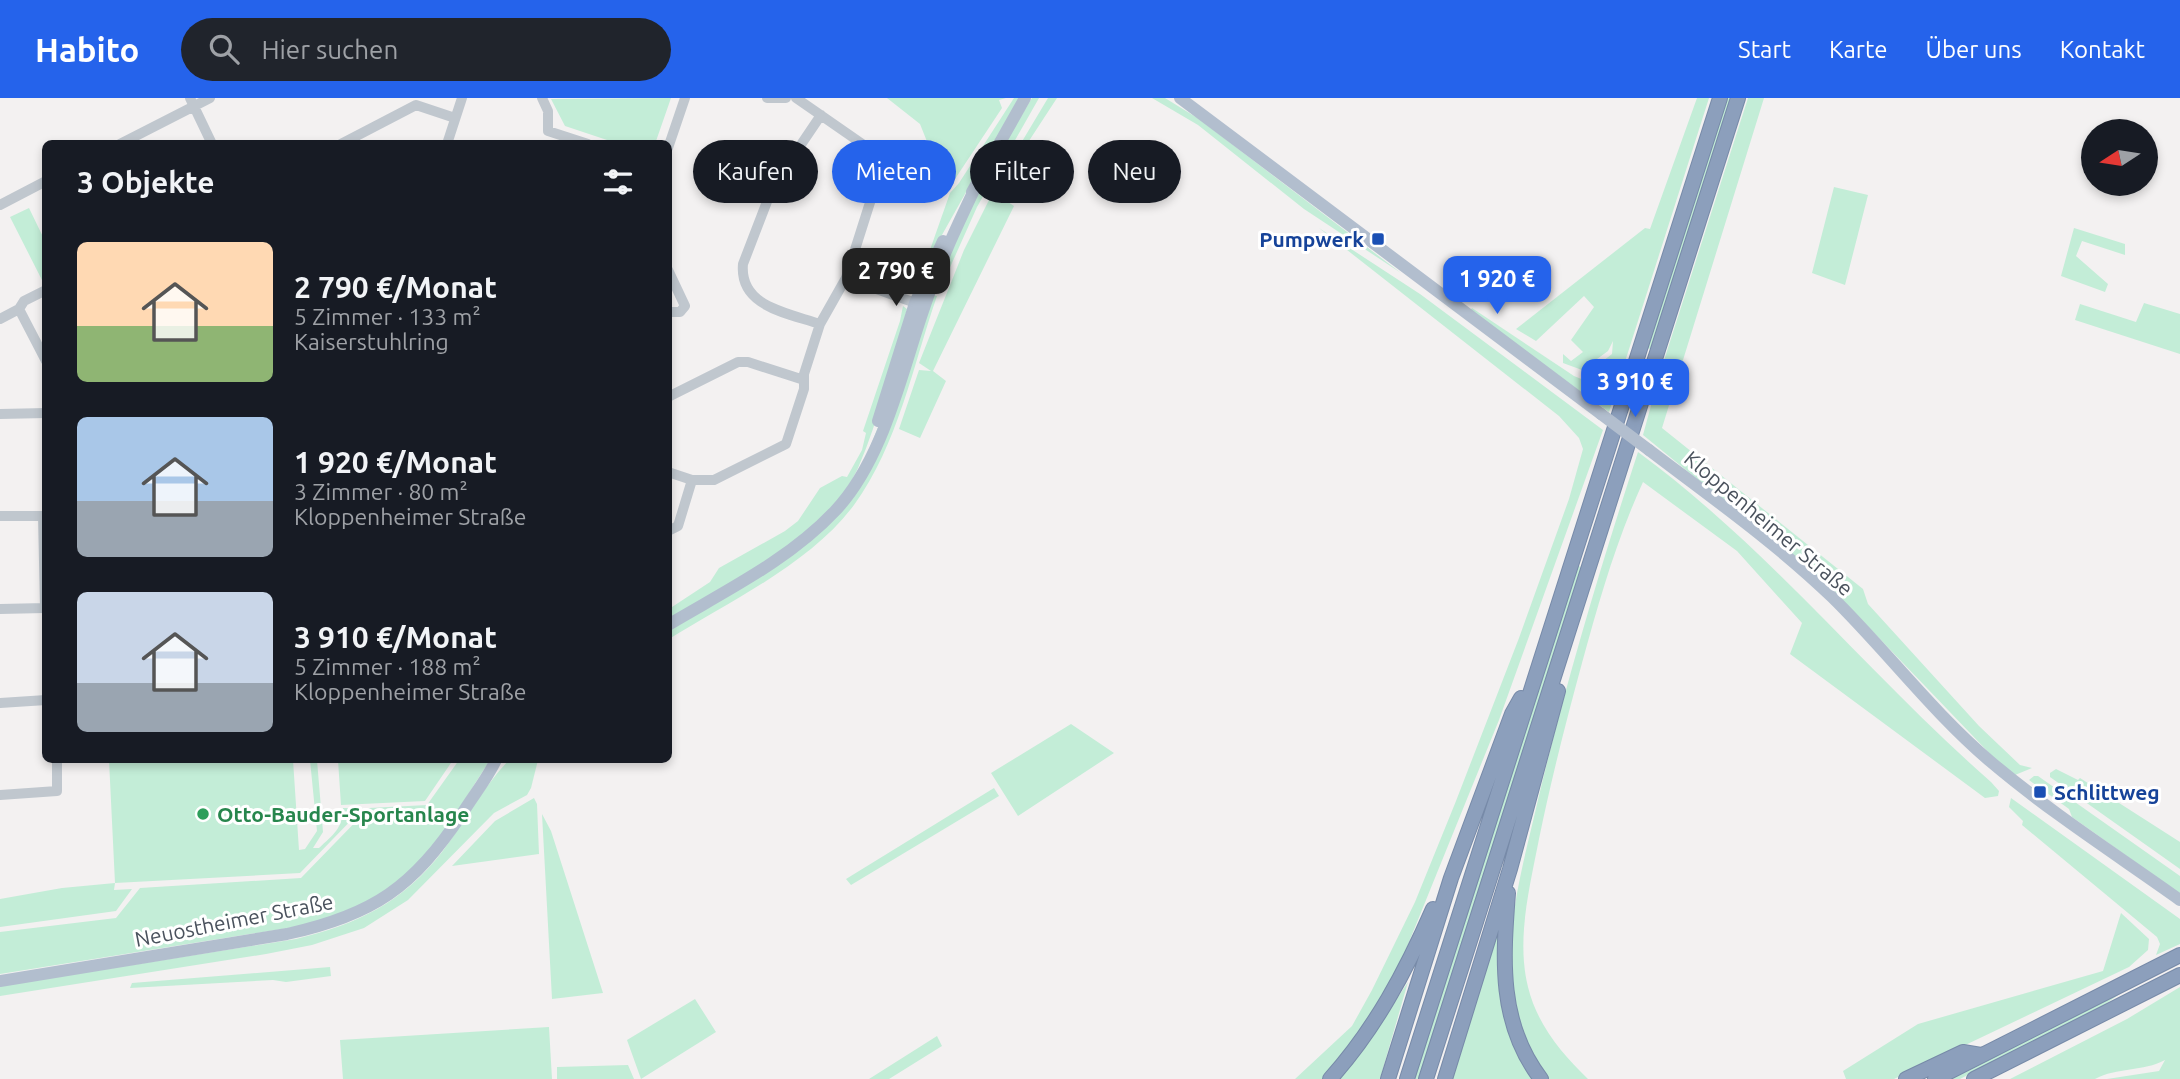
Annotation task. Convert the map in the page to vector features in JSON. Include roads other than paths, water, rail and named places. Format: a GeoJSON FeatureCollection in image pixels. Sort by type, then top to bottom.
{"type":"FeatureCollection","features":[{"type":"Feature","properties":{"kind":"highway"},"geometry":{"type":"LineString","coordinates":[[1407,1079],[1720,98]]}},
{"type":"Feature","properties":{"kind":"highway"},"geometry":{"type":"LineString","coordinates":[[1426,1079],[1738,98]]}},
{"type":"Feature","properties":{"kind":"highway"},"geometry":{"type":"LineString","coordinates":[[1445,1079],[1510,869],[1559,684],[1565,640]]}},
{"type":"Feature","properties":{"kind":"highway"},"geometry":{"type":"LineString","coordinates":[[1388,1079],[1451,878],[1511,714],[1537,669]]}},
{"type":"Feature","properties":{"kind":"highway"},"geometry":{"type":"LineString","coordinates":[[1510,869],[1503,956],[1504,985],[1515,1032],[1541,1079]]}},
{"type":"Feature","properties":{"kind":"highway"},"geometry":{"type":"LineString","coordinates":[[1330,1079],[1368,1034],[1392,993],[1437,899],[1451,878]]}},
{"type":"Feature","properties":{"kind":"highway"},"geometry":{"type":"LineString","coordinates":[[1935,1079],[2180,956]]}},
{"type":"Feature","properties":{"kind":"highway"},"geometry":{"type":"LineString","coordinates":[[1974,1079],[2180,975]]}},
{"type":"Feature","properties":{"kind":"highway"},"geometry":{"type":"LineString","coordinates":[[1906,1079],[1963,1052],[1981,1055]]}},
{"type":"Feature","properties":{"kind":"main road","name":"Kloppenheimer Straße"},"geometry":{"type":"LineString","coordinates":[[1180,98],[1649,450],[1763,539],[1829,594],[1990,762],[2180,900]]}},
{"type":"Feature","properties":{"kind":"main road"},"geometry":{"type":"LineString","coordinates":[[672,622],[807,537],[837,509],[851,490],[871,452],[890,381],[920,304],[935,254],[1025,100]]}},
{"type":"Feature","properties":{"kind":"main road","name":"Neuostheimer Straße"},"geometry":{"type":"LineString","coordinates":[[1,980],[287,934],[330,924],[362,911],[398,889],[431,856],[494,764]]}},
{"type":"Feature","properties":{"kind":"street"},"geometry":{"type":"LineString","coordinates":[[127,140],[192,102],[210,98]]}},
{"type":"Feature","properties":{"kind":"street"},"geometry":{"type":"LineString","coordinates":[[448,140],[462,98]]}},
{"type":"Feature","properties":{"kind":"street"},"geometry":{"type":"LineString","coordinates":[[542,98],[548,111],[545,140]]}},
{"type":"Feature","properties":{"kind":"street"},"geometry":{"type":"LineString","coordinates":[[671,140],[685,98]]}},
{"type":"Feature","properties":{"kind":"street"},"geometry":{"type":"LineString","coordinates":[[767,98],[786,98]]}},
{"type":"Feature","properties":{"kind":"street"},"geometry":{"type":"LineString","coordinates":[[672,473],[692,480],[714,480],[786,444],[804,389],[804,380],[820,324],[846,278],[880,171],[871,150],[796,98]]}},
{"type":"Feature","properties":{"kind":"street"},"geometry":{"type":"LineString","coordinates":[[192,102],[210,140]]}},
{"type":"Feature","properties":{"kind":"street"},"geometry":{"type":"LineString","coordinates":[[349,140],[416,105],[455,118]]}},
{"type":"Feature","properties":{"kind":"street"},"geometry":{"type":"LineString","coordinates":[[820,324],[757,302],[748,292],[742,277],[743,264],[773,186],[821,115]]}},
{"type":"Feature","properties":{"kind":"street"},"geometry":{"type":"LineString","coordinates":[[548,131],[576,140]]}},
{"type":"Feature","properties":{"kind":"street"},"geometry":{"type":"LineString","coordinates":[[0,205],[42,183]]}},
{"type":"Feature","properties":{"kind":"street"},"geometry":{"type":"LineString","coordinates":[[846,278],[920,304]]}},
{"type":"Feature","properties":{"kind":"street"},"geometry":{"type":"LineString","coordinates":[[672,283],[685,306],[680,312],[672,312]]}},
{"type":"Feature","properties":{"kind":"street"},"geometry":{"type":"LineString","coordinates":[[0,319],[19,309],[24,301],[42,292]]}},
{"type":"Feature","properties":{"kind":"street"},"geometry":{"type":"LineString","coordinates":[[19,309],[42,353]]}},
{"type":"Feature","properties":{"kind":"street"},"geometry":{"type":"LineString","coordinates":[[672,395],[738,362],[747,362],[804,380]]}},
{"type":"Feature","properties":{"kind":"street"},"geometry":{"type":"LineString","coordinates":[[0,414],[42,413]]}},
{"type":"Feature","properties":{"kind":"street"},"geometry":{"type":"LineString","coordinates":[[672,529],[678,526],[692,480]]}},
{"type":"Feature","properties":{"kind":"street"},"geometry":{"type":"LineString","coordinates":[[0,516],[42,516]]}},
{"type":"Feature","properties":{"kind":"street"},"geometry":{"type":"LineString","coordinates":[[0,609],[42,608]]}},
{"type":"Feature","properties":{"kind":"street"},"geometry":{"type":"LineString","coordinates":[[0,703],[42,700]]}},
{"type":"Feature","properties":{"kind":"street"},"geometry":{"type":"LineString","coordinates":[[0,795],[57,791],[57,763]]}},
{"type":"Feature","properties":{"kind":"place","name":"Pumpwerk"},"geometry":{"type":"Point","coordinates":[1378,239]}},
{"type":"Feature","properties":{"kind":"place","name":"Schlittweg"},"geometry":{"type":"Point","coordinates":[2040,792]}},
{"type":"Feature","properties":{"kind":"place","name":"Otto-Bauder-Sportanlage"},"geometry":{"type":"Point","coordinates":[203,814]}}]}
